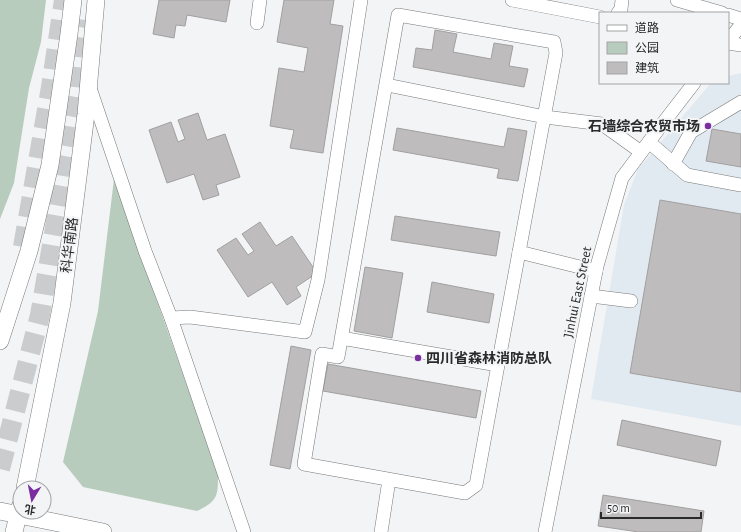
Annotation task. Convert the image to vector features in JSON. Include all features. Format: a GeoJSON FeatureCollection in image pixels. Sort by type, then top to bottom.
{"type":"FeatureCollection","features":[{"type":"Feature","properties":{"kind":"main road"},"geometry":{"type":"LineString","coordinates":[[0,341],[28,251],[50,165],[73,0]]}},
{"type":"Feature","properties":{"kind":"main road","name":"科华南路"},"geometry":{"type":"LineString","coordinates":[[27,480],[62,303],[89,84],[96,0]]}},
{"type":"Feature","properties":{"kind":"main road"},"geometry":{"type":"LineString","coordinates":[[0,511],[12,511]]}},
{"type":"Feature","properties":{"kind":"main road"},"geometry":{"type":"LineString","coordinates":[[52,519],[103,532]]}},
{"type":"Feature","properties":{"kind":"main road"},"geometry":{"type":"LineString","coordinates":[[14,532],[17,520]]}},
{"type":"Feature","properties":{"kind":"street"},"geometry":{"type":"LineString","coordinates":[[257,23],[260,0]]}},
{"type":"Feature","properties":{"kind":"street"},"geometry":{"type":"LineString","coordinates":[[170,318],[190,317],[305,332],[318,280],[361,0]]}},
{"type":"Feature","properties":{"kind":"street"},"geometry":{"type":"LineString","coordinates":[[512,0],[599,17]]}},
{"type":"Feature","properties":{"kind":"street"},"geometry":{"type":"LineString","coordinates":[[619,12],[621,9],[622,0]]}},
{"type":"Feature","properties":{"kind":"street"},"geometry":{"type":"LineString","coordinates":[[677,0],[719,12]]}},
{"type":"Feature","properties":{"kind":"street"},"geometry":{"type":"LineString","coordinates":[[398,15],[554,42],[556,53],[545,117],[476,485],[464,493],[304,464],[322,354],[338,357],[387,85],[398,15]]}},
{"type":"Feature","properties":{"kind":"street"},"geometry":{"type":"LineString","coordinates":[[729,15],[741,19]]}},
{"type":"Feature","properties":{"kind":"street"},"geometry":{"type":"LineString","coordinates":[[729,41],[741,25]]}},
{"type":"Feature","properties":{"kind":"street"},"geometry":{"type":"LineString","coordinates":[[729,42],[741,45]]}},
{"type":"Feature","properties":{"kind":"street"},"geometry":{"type":"LineString","coordinates":[[89,84],[145,251],[170,318],[244,532]]}},
{"type":"Feature","properties":{"kind":"street","name":"Jinhui East Street"},"geometry":{"type":"LineString","coordinates":[[545,532],[596,271],[622,178],[693,84]]}},
{"type":"Feature","properties":{"kind":"street"},"geometry":{"type":"LineString","coordinates":[[387,85],[545,117],[602,124],[645,147],[673,164],[687,175],[741,185]]}},
{"type":"Feature","properties":{"kind":"street"},"geometry":{"type":"LineString","coordinates":[[673,164],[691,132],[741,102]]}},
{"type":"Feature","properties":{"kind":"street"},"geometry":{"type":"LineString","coordinates":[[519,252],[596,271]]}},
{"type":"Feature","properties":{"kind":"street"},"geometry":{"type":"LineString","coordinates":[[591,296],[631,301]]}},
{"type":"Feature","properties":{"kind":"street"},"geometry":{"type":"LineString","coordinates":[[341,338],[498,365]]}},
{"type":"Feature","properties":{"kind":"street"},"geometry":{"type":"LineString","coordinates":[[381,532],[389,480]]}},
{"type":"Feature","properties":{"kind":"shaded area"},"geometry":{"type":"Polygon","coordinates":[[[741,73],[741,426],[591,399],[624,205],[638,169],[710,84],[729,84],[729,76],[741,73]]]}},
{"type":"Feature","properties":{"kind":"green space"},"geometry":{"type":"Polygon","coordinates":[[[0,0],[46,0],[41,42],[29,88],[14,183],[0,219],[0,0]]]}},
{"type":"Feature","properties":{"kind":"green space"},"geometry":{"type":"Polygon","coordinates":[[[114,179],[218,474],[218,488],[213,501],[197,511],[83,487],[63,462],[98,311],[114,179]]]}},
{"type":"Feature","properties":{"kind":"building"},"geometry":{"type":"Polygon","coordinates":[[[159,0],[230,0],[226,22],[187,15],[185,26],[176,25],[174,38],[153,34],[159,0]]]}},
{"type":"Feature","properties":{"kind":"building"},"geometry":{"type":"Polygon","coordinates":[[[284,0],[334,0],[330,24],[343,26],[323,153],[290,148],[294,130],[270,126],[279,68],[304,72],[308,48],[277,42],[284,0]]]}},
{"type":"Feature","properties":{"kind":"building"},"geometry":{"type":"Polygon","coordinates":[[[435,30],[457,34],[453,52],[491,59],[494,43],[513,46],[509,66],[528,69],[524,87],[413,67],[416,48],[432,50],[435,30]]]}},
{"type":"Feature","properties":{"kind":"building"},"geometry":{"type":"Polygon","coordinates":[[[198,113],[207,140],[225,134],[240,177],[216,185],[219,195],[203,200],[194,174],[167,183],[149,130],[171,122],[178,142],[185,139],[178,120],[198,113]]]}},
{"type":"Feature","properties":{"kind":"building"},"geometry":{"type":"Polygon","coordinates":[[[397,128],[504,147],[508,128],[527,131],[518,181],[497,178],[499,169],[393,150],[397,128]]]}},
{"type":"Feature","properties":{"kind":"building"},"geometry":{"type":"Polygon","coordinates":[[[712,129],[741,134],[741,167],[706,161],[712,129]]]}},
{"type":"Feature","properties":{"kind":"building"},"geometry":{"type":"Polygon","coordinates":[[[660,200],[741,214],[741,392],[630,373],[660,200]]]}},
{"type":"Feature","properties":{"kind":"building"},"geometry":{"type":"Polygon","coordinates":[[[395,216],[500,232],[496,256],[391,240],[395,216]]]}},
{"type":"Feature","properties":{"kind":"building"},"geometry":{"type":"Polygon","coordinates":[[[260,222],[276,246],[292,236],[317,273],[296,287],[301,296],[287,305],[272,282],[248,297],[217,250],[236,238],[248,255],[254,251],[242,234],[260,222]]]}},
{"type":"Feature","properties":{"kind":"building"},"geometry":{"type":"Polygon","coordinates":[[[365,267],[403,273],[392,338],[354,331],[365,267]]]}},
{"type":"Feature","properties":{"kind":"building"},"geometry":{"type":"Polygon","coordinates":[[[432,282],[494,294],[489,323],[427,312],[432,282]]]}},
{"type":"Feature","properties":{"kind":"building"},"geometry":{"type":"Polygon","coordinates":[[[291,346],[311,350],[290,469],[270,465],[291,346]]]}},
{"type":"Feature","properties":{"kind":"building"},"geometry":{"type":"Polygon","coordinates":[[[328,364],[481,391],[476,418],[323,391],[328,364]]]}},
{"type":"Feature","properties":{"kind":"building"},"geometry":{"type":"Polygon","coordinates":[[[622,420],[721,441],[716,466],[617,445],[622,420]]]}},
{"type":"Feature","properties":{"kind":"building"},"geometry":{"type":"Polygon","coordinates":[[[603,495],[704,511],[701,532],[639,532],[598,526],[603,495]]]}},
{"type":"Feature","properties":{"kind":"tunnel"},"geometry":{"type":"LineString","coordinates":[[23,247],[51,87],[64,0]]}},
{"type":"Feature","properties":{"kind":"tunnel"},"geometry":{"type":"LineString","coordinates":[[0,469],[40,315],[79,88],[86,20]]}},
{"type":"Feature","properties":{"kind":"place","name":"石墙综合农贸市场"},"geometry":{"type":"Point","coordinates":[708,126]}},
{"type":"Feature","properties":{"kind":"place","name":"四川省森林消防总队"},"geometry":{"type":"Point","coordinates":[418,358]}}]}
